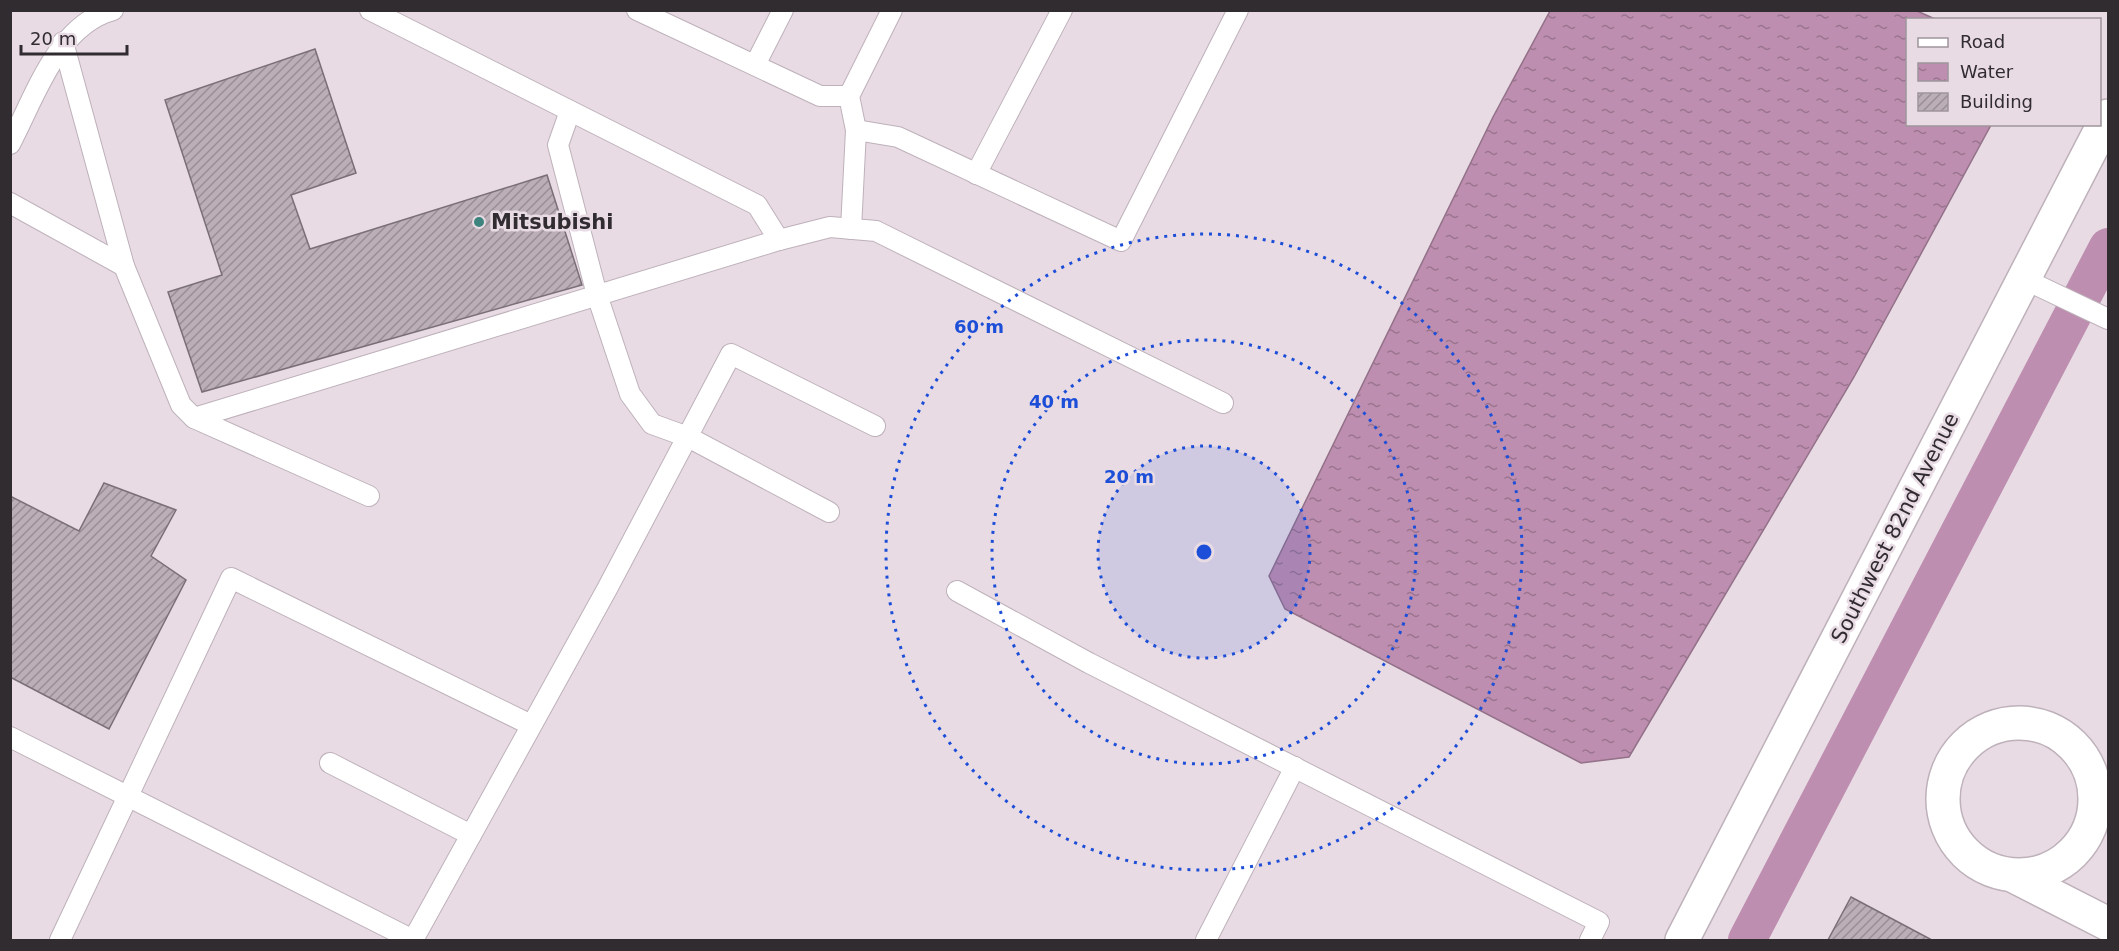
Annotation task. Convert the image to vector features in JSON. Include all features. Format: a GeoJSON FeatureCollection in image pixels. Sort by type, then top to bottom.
{"type":"FeatureCollection","features":[{"type":"Feature","properties":{"kind":"street","name":"Southwest 82nd Avenue"},"geometry":{"type":"LineString","coordinates":[[1682,940],[2109,116]]}},
{"type":"Feature","properties":{"kind":"street"},"geometry":{"type":"LineString","coordinates":[[2014,876],[2044,872],[2071,858],[2088,834],[2097,805],[2093,775],[2078,749],[2054,730],[2025,723],[1995,726],[1968,741],[1950,765],[1942,794],[1946,824],[1961,850],[1985,868],[2014,876],[2109,924]]}},
{"type":"Feature","properties":{"kind":"lane"},"geometry":{"type":"LineString","coordinates":[[10,144],[63,42],[97,15],[113,10]]}},
{"type":"Feature","properties":{"kind":"lane"},"geometry":{"type":"LineString","coordinates":[[370,10],[757,205],[779,240]]}},
{"type":"Feature","properties":{"kind":"lane"},"geometry":{"type":"LineString","coordinates":[[637,10],[820,96],[849,96]]}},
{"type":"Feature","properties":{"kind":"lane"},"geometry":{"type":"LineString","coordinates":[[755,65],[783,10]]}},
{"type":"Feature","properties":{"kind":"lane"},"geometry":{"type":"LineString","coordinates":[[851,229],[856,130],[849,96],[892,10]]}},
{"type":"Feature","properties":{"kind":"lane"},"geometry":{"type":"LineString","coordinates":[[976,174],[1062,10]]}},
{"type":"Feature","properties":{"kind":"lane"},"geometry":{"type":"LineString","coordinates":[[856,130],[898,137],[1121,241],[1238,10]]}},
{"type":"Feature","properties":{"kind":"lane"},"geometry":{"type":"LineString","coordinates":[[63,42],[124,266],[181,405],[194,418],[369,496]]}},
{"type":"Feature","properties":{"kind":"lane"},"geometry":{"type":"LineString","coordinates":[[570,111],[558,145],[597,295],[630,394],[651,424],[688,437],[829,512]]}},
{"type":"Feature","properties":{"kind":"lane"},"geometry":{"type":"LineString","coordinates":[[10,203],[124,266]]}},
{"type":"Feature","properties":{"kind":"lane"},"geometry":{"type":"LineString","coordinates":[[194,418],[779,240],[830,227],[876,231],[1224,404]]}},
{"type":"Feature","properties":{"kind":"lane"},"geometry":{"type":"LineString","coordinates":[[2024,279],[2109,319]]}},
{"type":"Feature","properties":{"kind":"lane"},"geometry":{"type":"LineString","coordinates":[[10,737],[413,940],[731,354],[875,426]]}},
{"type":"Feature","properties":{"kind":"lane"},"geometry":{"type":"LineString","coordinates":[[60,940],[130,797],[231,578],[531,726]]}},
{"type":"Feature","properties":{"kind":"lane"},"geometry":{"type":"LineString","coordinates":[[957,591],[1089,663],[1599,922],[1590,940]]}},
{"type":"Feature","properties":{"kind":"lane"},"geometry":{"type":"LineString","coordinates":[[330,763],[471,835]]}},
{"type":"Feature","properties":{"kind":"lane"},"geometry":{"type":"LineString","coordinates":[[1206,940],[1295,767]]}},
{"type":"Feature","properties":{"kind":"water"},"geometry":{"type":"Polygon","coordinates":[[[1550,11],[1917,11],[1933,18],[1906,18],[1906,126],[1990,126],[1854,377],[1629,757],[1581,763],[1285,609],[1269,576],[1493,117],[1550,11]]]}},
{"type":"Feature","properties":{"kind":"building","name":"Mitsubishi"},"geometry":{"type":"Polygon","coordinates":[[[315,49],[356,173],[291,195],[310,249],[547,175],[582,285],[202,392],[168,292],[222,275],[165,100],[315,49]]]}},
{"type":"Feature","properties":{"kind":"building"},"geometry":{"type":"Polygon","coordinates":[[[104,483],[176,510],[151,556],[186,580],[109,729],[10,677],[10,496],[79,531],[104,483]]]}},
{"type":"Feature","properties":{"kind":"building"},"geometry":{"type":"Polygon","coordinates":[[[1851,897],[1930,939],[1828,940],[1851,897]]]}},
{"type":"Feature","properties":{"kind":"waterway"},"geometry":{"type":"LineString","coordinates":[[1747,940],[2108,247]]}},
{"type":"Feature","properties":{"kind":"place","name":"Mitsubishi"},"geometry":{"type":"Point","coordinates":[479,222]}}]}
